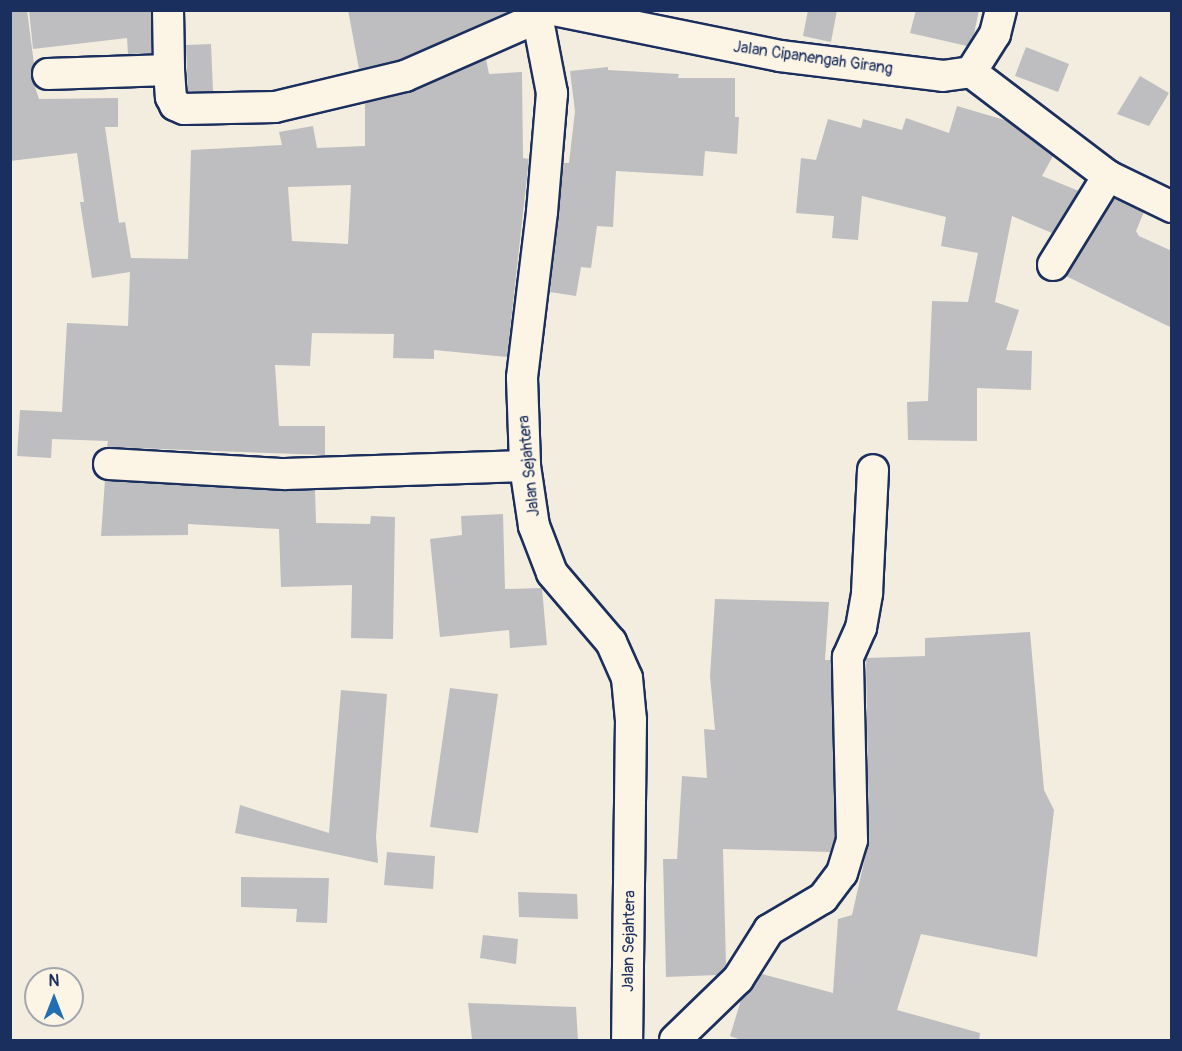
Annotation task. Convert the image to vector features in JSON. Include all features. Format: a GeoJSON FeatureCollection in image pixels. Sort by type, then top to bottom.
{"type":"FeatureCollection","features":[{"type":"Feature","properties":{"kind":"street"},"geometry":{"type":"LineString","coordinates":[[168,10],[171,97],[174,105],[184,109],[275,107],[405,76],[542,13]]}},
{"type":"Feature","properties":{"kind":"street"},"geometry":{"type":"LineString","coordinates":[[1001,10],[995,34],[971,72],[1108,176],[1172,207]]}},
{"type":"Feature","properties":{"kind":"street","name":"Jalan Cipanengah Girang"},"geometry":{"type":"LineString","coordinates":[[542,13],[780,56],[943,76],[971,72]]}},
{"type":"Feature","properties":{"kind":"street","name":"Jalan Sejahtera"},"geometry":{"type":"LineString","coordinates":[[542,13],[552,93],[541,224],[522,378],[525,466],[534,526],[552,573],[610,642],[627,678],[631,720],[627,1041]]}},
{"type":"Feature","properties":{"kind":"street"},"geometry":{"type":"LineString","coordinates":[[48,74],[169,70]]}},
{"type":"Feature","properties":{"kind":"street"},"geometry":{"type":"LineString","coordinates":[[1053,265],[1108,176]]}},
{"type":"Feature","properties":{"kind":"street"},"geometry":{"type":"LineString","coordinates":[[109,464],[285,474],[525,466]]}},
{"type":"Feature","properties":{"kind":"street"},"geometry":{"type":"LineString","coordinates":[[675,1041],[738,979],[769,930],[823,897],[842,873],[852,840],[848,657],[861,628],[867,593],[873,470]]}},
{"type":"Feature","properties":{"kind":"building"},"geometry":{"type":"Polygon","coordinates":[[[10,10],[27,10],[34,64],[31,75],[39,99],[118,98],[118,127],[105,127],[119,223],[125,222],[131,258],[188,259],[191,150],[282,145],[279,132],[313,126],[317,148],[365,146],[365,103],[412,92],[486,59],[489,74],[522,72],[523,158],[529,159],[507,357],[434,350],[434,359],[393,358],[394,334],[312,333],[310,366],[275,365],[279,426],[325,426],[325,455],[107,447],[108,441],[52,439],[51,458],[17,456],[20,410],[62,412],[67,323],[128,326],[130,272],[92,278],[80,202],[84,202],[77,153],[10,161],[10,10]],[[351,185],[288,187],[292,241],[348,244],[351,185]]]}},
{"type":"Feature","properties":{"kind":"building"},"geometry":{"type":"Polygon","coordinates":[[[29,10],[151,10],[151,53],[128,54],[127,38],[33,49],[29,10]]]}},
{"type":"Feature","properties":{"kind":"building"},"geometry":{"type":"Polygon","coordinates":[[[348,10],[511,10],[399,60],[359,69],[348,10]]]}},
{"type":"Feature","properties":{"kind":"building"},"geometry":{"type":"Polygon","coordinates":[[[808,10],[837,10],[831,42],[803,36],[808,10]]]}},
{"type":"Feature","properties":{"kind":"building"},"geometry":{"type":"Polygon","coordinates":[[[916,10],[979,10],[974,34],[967,46],[910,33],[916,10]]]}},
{"type":"Feature","properties":{"kind":"building"},"geometry":{"type":"Polygon","coordinates":[[[211,44],[213,91],[188,92],[186,45],[211,44]]]}},
{"type":"Feature","properties":{"kind":"building"},"geometry":{"type":"Polygon","coordinates":[[[1026,47],[1069,64],[1058,92],[1015,76],[1026,47]]]}},
{"type":"Feature","properties":{"kind":"building"},"geometry":{"type":"Polygon","coordinates":[[[608,67],[608,70],[679,74],[678,78],[735,78],[735,117],[739,117],[737,154],[705,151],[703,176],[616,171],[613,227],[597,226],[591,268],[581,267],[576,296],[550,292],[563,163],[569,163],[575,111],[570,71],[608,67]]]}},
{"type":"Feature","properties":{"kind":"building"},"geometry":{"type":"Polygon","coordinates":[[[1140,76],[1169,93],[1149,126],[1117,114],[1140,76]]]}},
{"type":"Feature","properties":{"kind":"building"},"geometry":{"type":"Polygon","coordinates":[[[957,106],[1008,121],[1053,156],[1042,176],[1079,191],[1052,233],[1012,216],[995,302],[1019,310],[1006,350],[1032,351],[1031,390],[977,388],[977,441],[908,440],[907,402],[928,401],[932,301],[968,302],[978,253],[941,246],[946,217],[862,196],[858,240],[832,238],[834,216],[796,213],[801,158],[816,160],[828,119],[861,128],[863,119],[902,130],[906,118],[949,133],[957,106]]]}},
{"type":"Feature","properties":{"kind":"building"},"geometry":{"type":"Polygon","coordinates":[[[1114,198],[1144,212],[1136,231],[1139,236],[1172,251],[1172,328],[1066,276],[1114,198]]]}},
{"type":"Feature","properties":{"kind":"building"},"geometry":{"type":"Polygon","coordinates":[[[105,480],[315,490],[316,523],[370,524],[371,516],[395,517],[393,639],[351,638],[352,585],[281,587],[279,529],[188,524],[188,535],[101,536],[105,480]]]}},
{"type":"Feature","properties":{"kind":"building"},"geometry":{"type":"Polygon","coordinates":[[[503,514],[505,589],[542,588],[547,645],[510,648],[509,630],[440,637],[430,539],[462,535],[461,516],[503,514]]]}},
{"type":"Feature","properties":{"kind":"building"},"geometry":{"type":"Polygon","coordinates":[[[715,599],[829,602],[825,660],[831,660],[835,838],[830,852],[723,849],[726,966],[717,975],[666,977],[663,859],[677,859],[682,776],[707,778],[704,729],[715,730],[710,676],[715,599]]]}},
{"type":"Feature","properties":{"kind":"building"},"geometry":{"type":"Polygon","coordinates":[[[1030,632],[1044,790],[1054,810],[1037,957],[921,934],[897,1010],[980,1033],[979,1041],[744,1041],[730,1036],[741,1000],[762,974],[833,993],[838,919],[852,915],[869,840],[866,658],[925,656],[925,638],[1030,632]]]}},
{"type":"Feature","properties":{"kind":"building"},"geometry":{"type":"Polygon","coordinates":[[[450,688],[498,694],[478,833],[430,827],[450,688]]]}},
{"type":"Feature","properties":{"kind":"building"},"geometry":{"type":"Polygon","coordinates":[[[341,690],[387,694],[376,837],[378,863],[235,833],[240,805],[329,833],[341,690]]]}},
{"type":"Feature","properties":{"kind":"building"},"geometry":{"type":"Polygon","coordinates":[[[387,852],[435,856],[433,889],[384,885],[387,852]]]}},
{"type":"Feature","properties":{"kind":"building"},"geometry":{"type":"Polygon","coordinates":[[[241,877],[329,878],[327,923],[296,922],[297,909],[241,907],[241,877]]]}},
{"type":"Feature","properties":{"kind":"building"},"geometry":{"type":"Polygon","coordinates":[[[518,892],[577,894],[578,919],[519,917],[518,892]]]}},
{"type":"Feature","properties":{"kind":"building"},"geometry":{"type":"Polygon","coordinates":[[[483,935],[518,939],[516,964],[480,958],[483,935]]]}},
{"type":"Feature","properties":{"kind":"building"},"geometry":{"type":"Polygon","coordinates":[[[468,1003],[576,1007],[578,1041],[472,1039],[468,1003]]]}}]}
